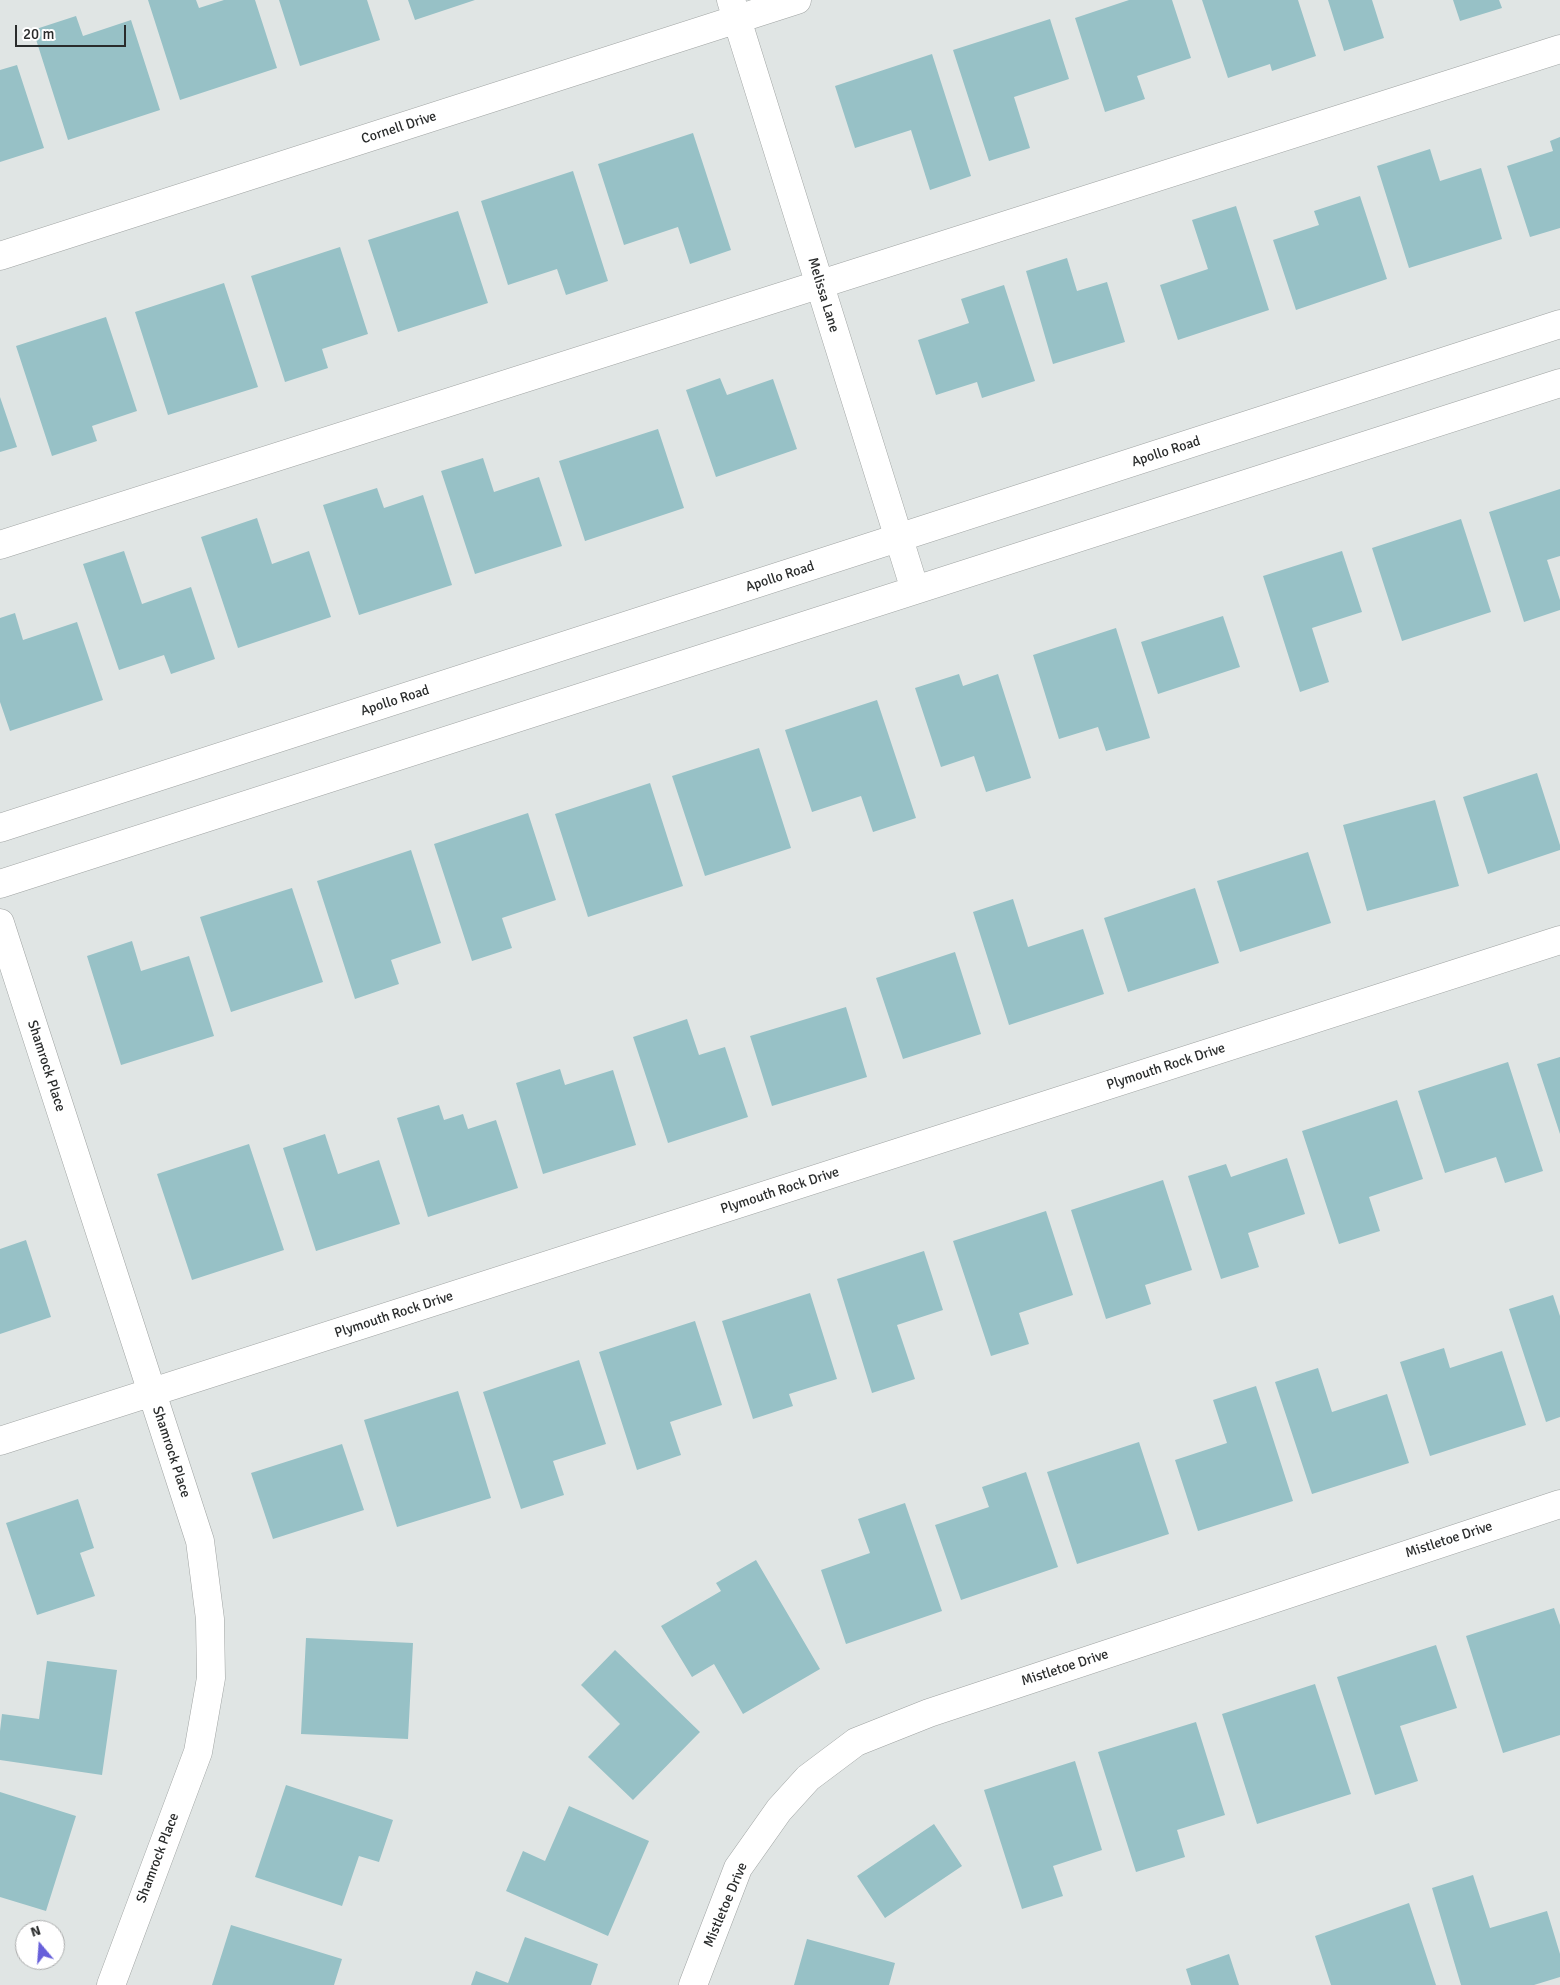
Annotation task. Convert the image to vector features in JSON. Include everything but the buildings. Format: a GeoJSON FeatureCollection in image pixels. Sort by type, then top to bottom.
{"type":"FeatureCollection","features":[{"type":"Feature","properties":{"kind":"street","name":"Cornell Drive"},"geometry":{"type":"LineString","coordinates":[[0,256],[734,9],[798,0]]}},
{"type":"Feature","properties":{"kind":"street","name":"Melissa Lane"},"geometry":{"type":"LineString","coordinates":[[734,9],[898,539],[916,590]]}},
{"type":"Feature","properties":{"kind":"street"},"geometry":{"type":"LineString","coordinates":[[0,545],[1560,49]]}},
{"type":"Feature","properties":{"kind":"street","name":"Apollo Road"},"geometry":{"type":"LineString","coordinates":[[0,828],[1560,324]]}},
{"type":"Feature","properties":{"kind":"street"},"geometry":{"type":"LineString","coordinates":[[0,884],[1560,383]]}},
{"type":"Feature","properties":{"kind":"street","name":"Shamrock Place"},"geometry":{"type":"LineString","coordinates":[[0,923],[200,1541],[210,1619],[211,1678],[198,1752],[111,1985]]}},
{"type":"Feature","properties":{"kind":"street","name":"Plymouth Rock Drive"},"geometry":{"type":"LineString","coordinates":[[0,1441],[1560,940]]}},
{"type":"Feature","properties":{"kind":"street","name":"Mistletoe Drive"},"geometry":{"type":"LineString","coordinates":[[693,1985],[738,1868],[778,1810],[790,1797],[808,1778],[856,1742],[929,1713],[1560,1504]]}}]}
